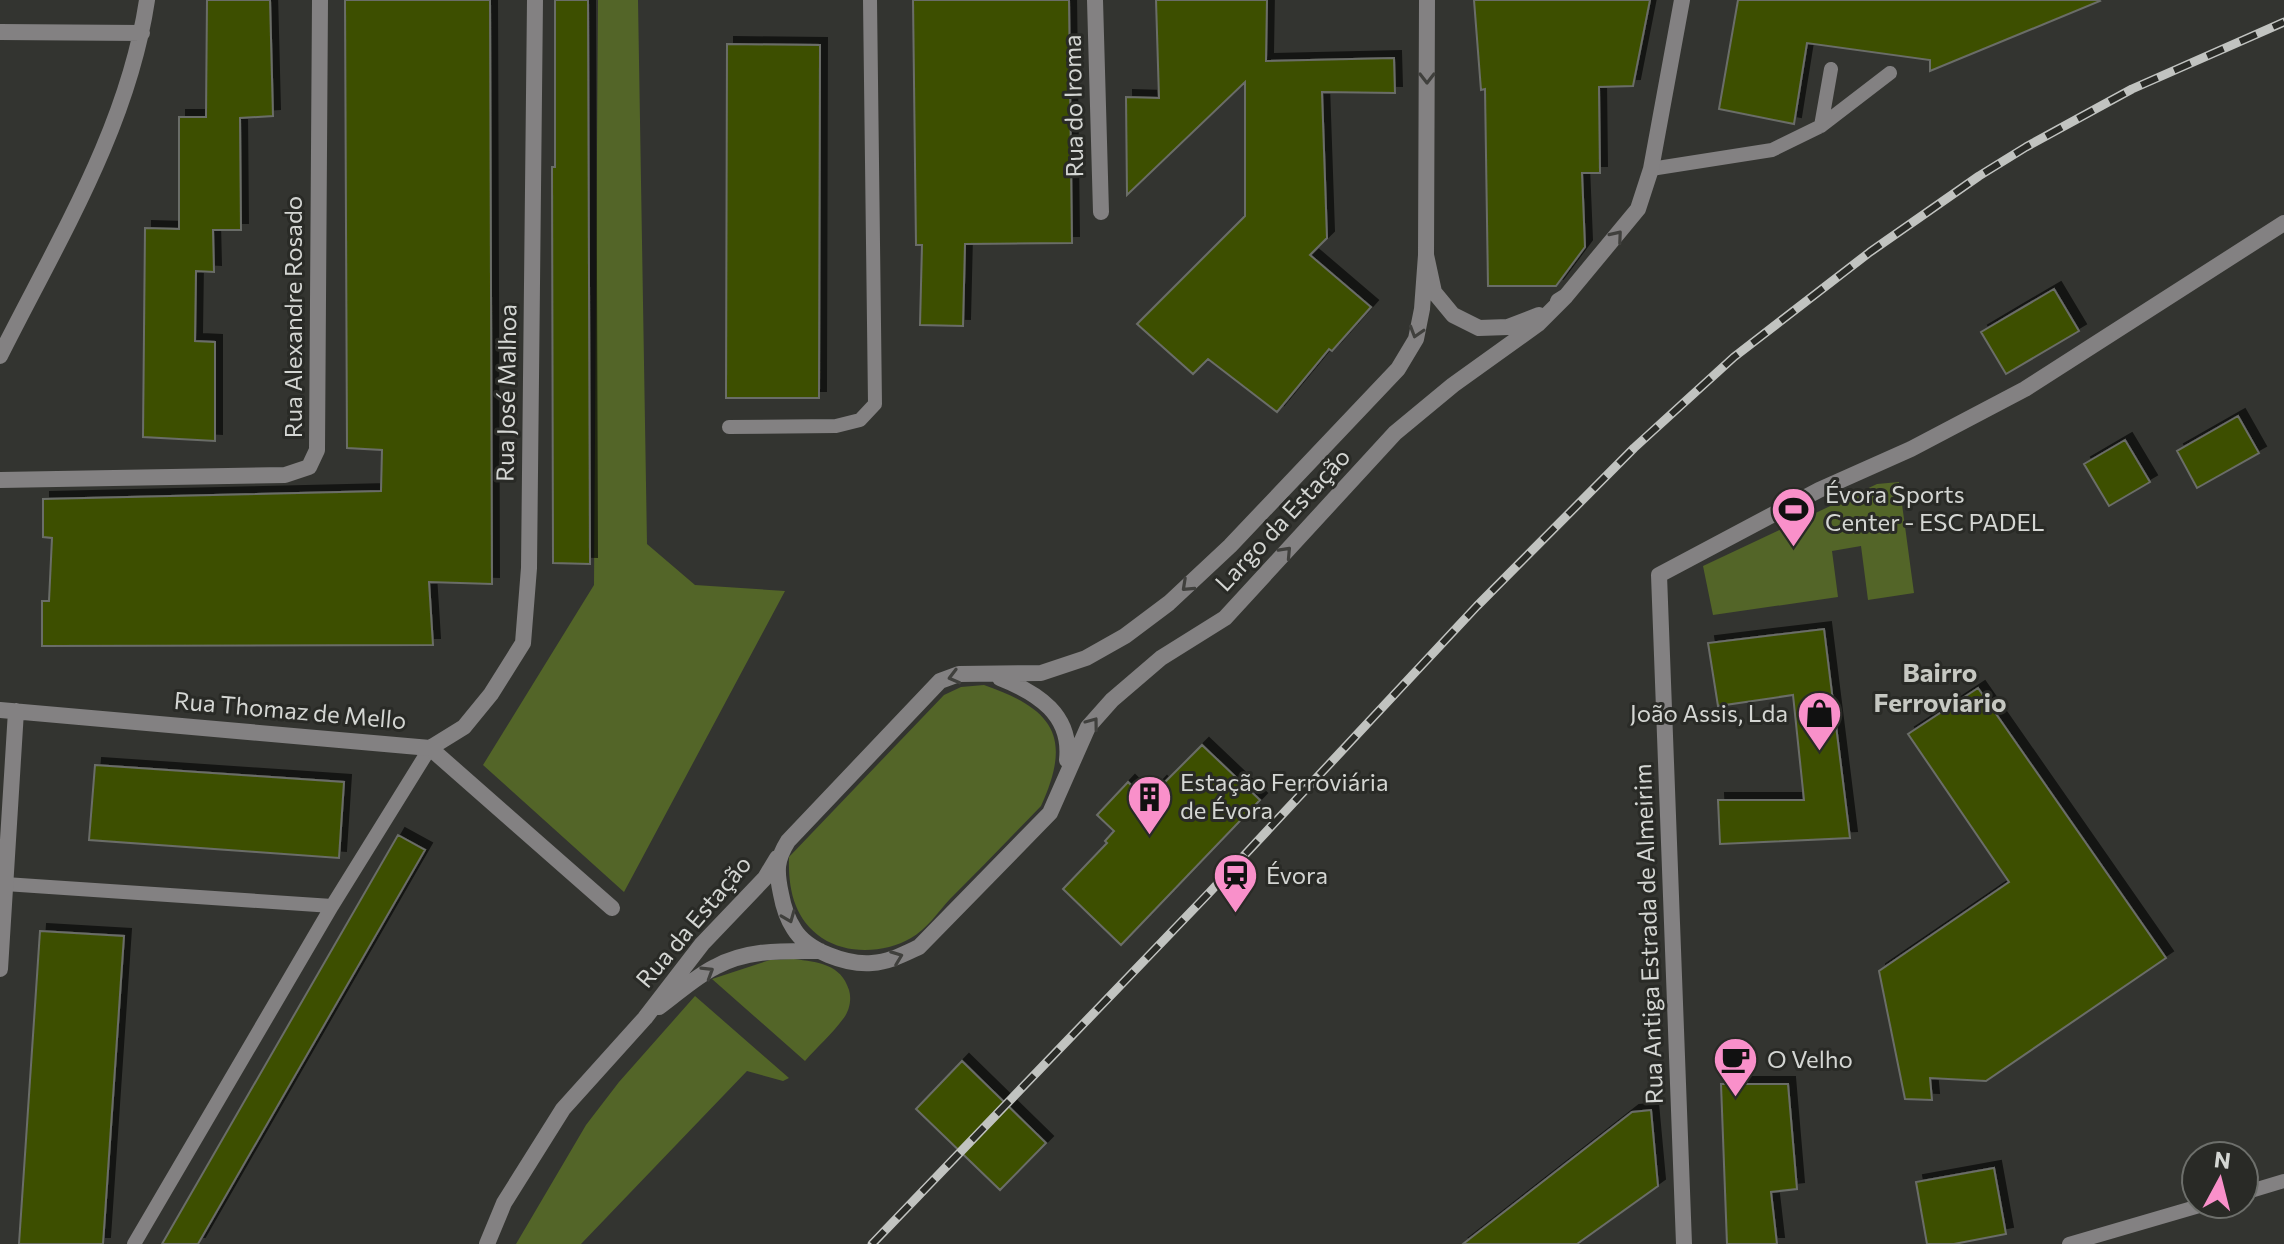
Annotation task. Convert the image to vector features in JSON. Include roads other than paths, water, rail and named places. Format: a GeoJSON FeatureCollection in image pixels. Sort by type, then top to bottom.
{"type":"FeatureCollection","features":[{"type":"Feature","properties":{"kind":"street"},"geometry":{"type":"LineString","coordinates":[[0,356],[113,130],[142,33],[147,0]]}},
{"type":"Feature","properties":{"kind":"street","name":"Rua Alexandre Rosado"},"geometry":{"type":"LineString","coordinates":[[0,480],[285,475],[309,467],[317,450],[320,0]]}},
{"type":"Feature","properties":{"kind":"street","name":"Rua José Malhoa"},"geometry":{"type":"LineString","coordinates":[[430,748],[464,727],[491,694],[523,643],[529,568],[535,0]]}},
{"type":"Feature","properties":{"kind":"street","name":"Rua do Iroma"},"geometry":{"type":"LineString","coordinates":[[1095,0],[1101,212]]}},
{"type":"Feature","properties":{"kind":"street"},"geometry":{"type":"LineString","coordinates":[[1427,0],[1426,255],[1434,292],[1453,315],[1479,328],[1508,327],[1540,314],[1566,296],[1638,209],[1651,169],[1682,0]]}},
{"type":"Feature","properties":{"kind":"street"},"geometry":{"type":"LineString","coordinates":[[0,32],[142,33]]}},
{"type":"Feature","properties":{"kind":"street","name":"Rua Antiga Estrada de Almeirim"},"geometry":{"type":"LineString","coordinates":[[1684,1244],[1659,575],[1819,490],[1911,449],[2025,389],[2284,223]]}},
{"type":"Feature","properties":{"kind":"street","name":"Largo da Estação"},"geometry":{"type":"LineString","coordinates":[[1426,255],[1422,309],[1416,339],[1398,369],[1230,546],[1169,603],[1110,646],[1086,658],[1041,673],[959,674],[940,681],[788,841],[778,856],[777,875],[781,898],[792,927],[800,938],[844,961],[870,964],[895,959],[919,947],[1050,813],[1088,727],[1112,700],[1161,658],[1225,618],[1395,433],[1453,385],[1538,324],[1566,296]]}},
{"type":"Feature","properties":{"kind":"street","name":"Largo da Estação"},"geometry":{"type":"LineString","coordinates":[[987,674],[1040,698],[1062,723],[1069,743],[1060,793]]}},
{"type":"Feature","properties":{"kind":"street"},"geometry":{"type":"LineString","coordinates":[[0,969],[8,711]]}},
{"type":"Feature","properties":{"kind":"street","name":"Rua Thomaz de Mello"},"geometry":{"type":"LineString","coordinates":[[8,711],[430,748],[612,908]]}},
{"type":"Feature","properties":{"kind":"street","name":"Rua da Estação"},"geometry":{"type":"LineString","coordinates":[[487,1244],[504,1203],[563,1109],[645,1018],[702,944],[765,878],[778,856]]}},
{"type":"Feature","properties":{"kind":"street","name":"Rua da Estação"},"geometry":{"type":"LineString","coordinates":[[645,1018],[715,967],[727,962],[759,953],[822,951]]}},
{"type":"Feature","properties":{"kind":"lane"},"geometry":{"type":"LineString","coordinates":[[729,427],[836,426],[860,420],[875,404],[870,0]]}},
{"type":"Feature","properties":{"kind":"lane"},"geometry":{"type":"LineString","coordinates":[[1821,126],[1831,69]]}},
{"type":"Feature","properties":{"kind":"lane"},"geometry":{"type":"LineString","coordinates":[[1651,169],[1772,150],[1821,126],[1890,73]]}},
{"type":"Feature","properties":{"kind":"lane"},"geometry":{"type":"LineString","coordinates":[[134,1244],[332,906],[430,748]]}},
{"type":"Feature","properties":{"kind":"lane"},"geometry":{"type":"LineString","coordinates":[[5,884],[332,906]]}},
{"type":"Feature","properties":{"kind":"lane"},"geometry":{"type":"LineString","coordinates":[[2260,1188],[2284,1181]]}},
{"type":"Feature","properties":{"kind":"lane"},"geometry":{"type":"LineString","coordinates":[[2069,1244],[2180,1212]]}},
{"type":"Feature","properties":{"kind":"railway"},"geometry":{"type":"LineString","coordinates":[[872,1244],[1209,893],[1477,606],[1634,448],[1734,357],[1870,252],[2026,147],[2132,89],[2284,22]]}},
{"type":"Feature","properties":{"kind":"place","name":"Évora Sports Center - ESC PADEL"},"geometry":{"type":"Point","coordinates":[1794,548]}},
{"type":"Feature","properties":{"kind":"place","name":"João Assis, Lda"},"geometry":{"type":"Point","coordinates":[1819,753]}},
{"type":"Feature","properties":{"kind":"place","name":"Estação Ferroviária de Évora"},"geometry":{"type":"Point","coordinates":[1149,836]}},
{"type":"Feature","properties":{"kind":"place","name":"Évora"},"geometry":{"type":"Point","coordinates":[1235,915]}},
{"type":"Feature","properties":{"kind":"place","name":"O Velho"},"geometry":{"type":"Point","coordinates":[1736,1099]}},
{"type":"Feature","properties":{"kind":"district","name":"Bairro Ferroviario"},"geometry":{"type":"Point","coordinates":[1940,688]}}]}
